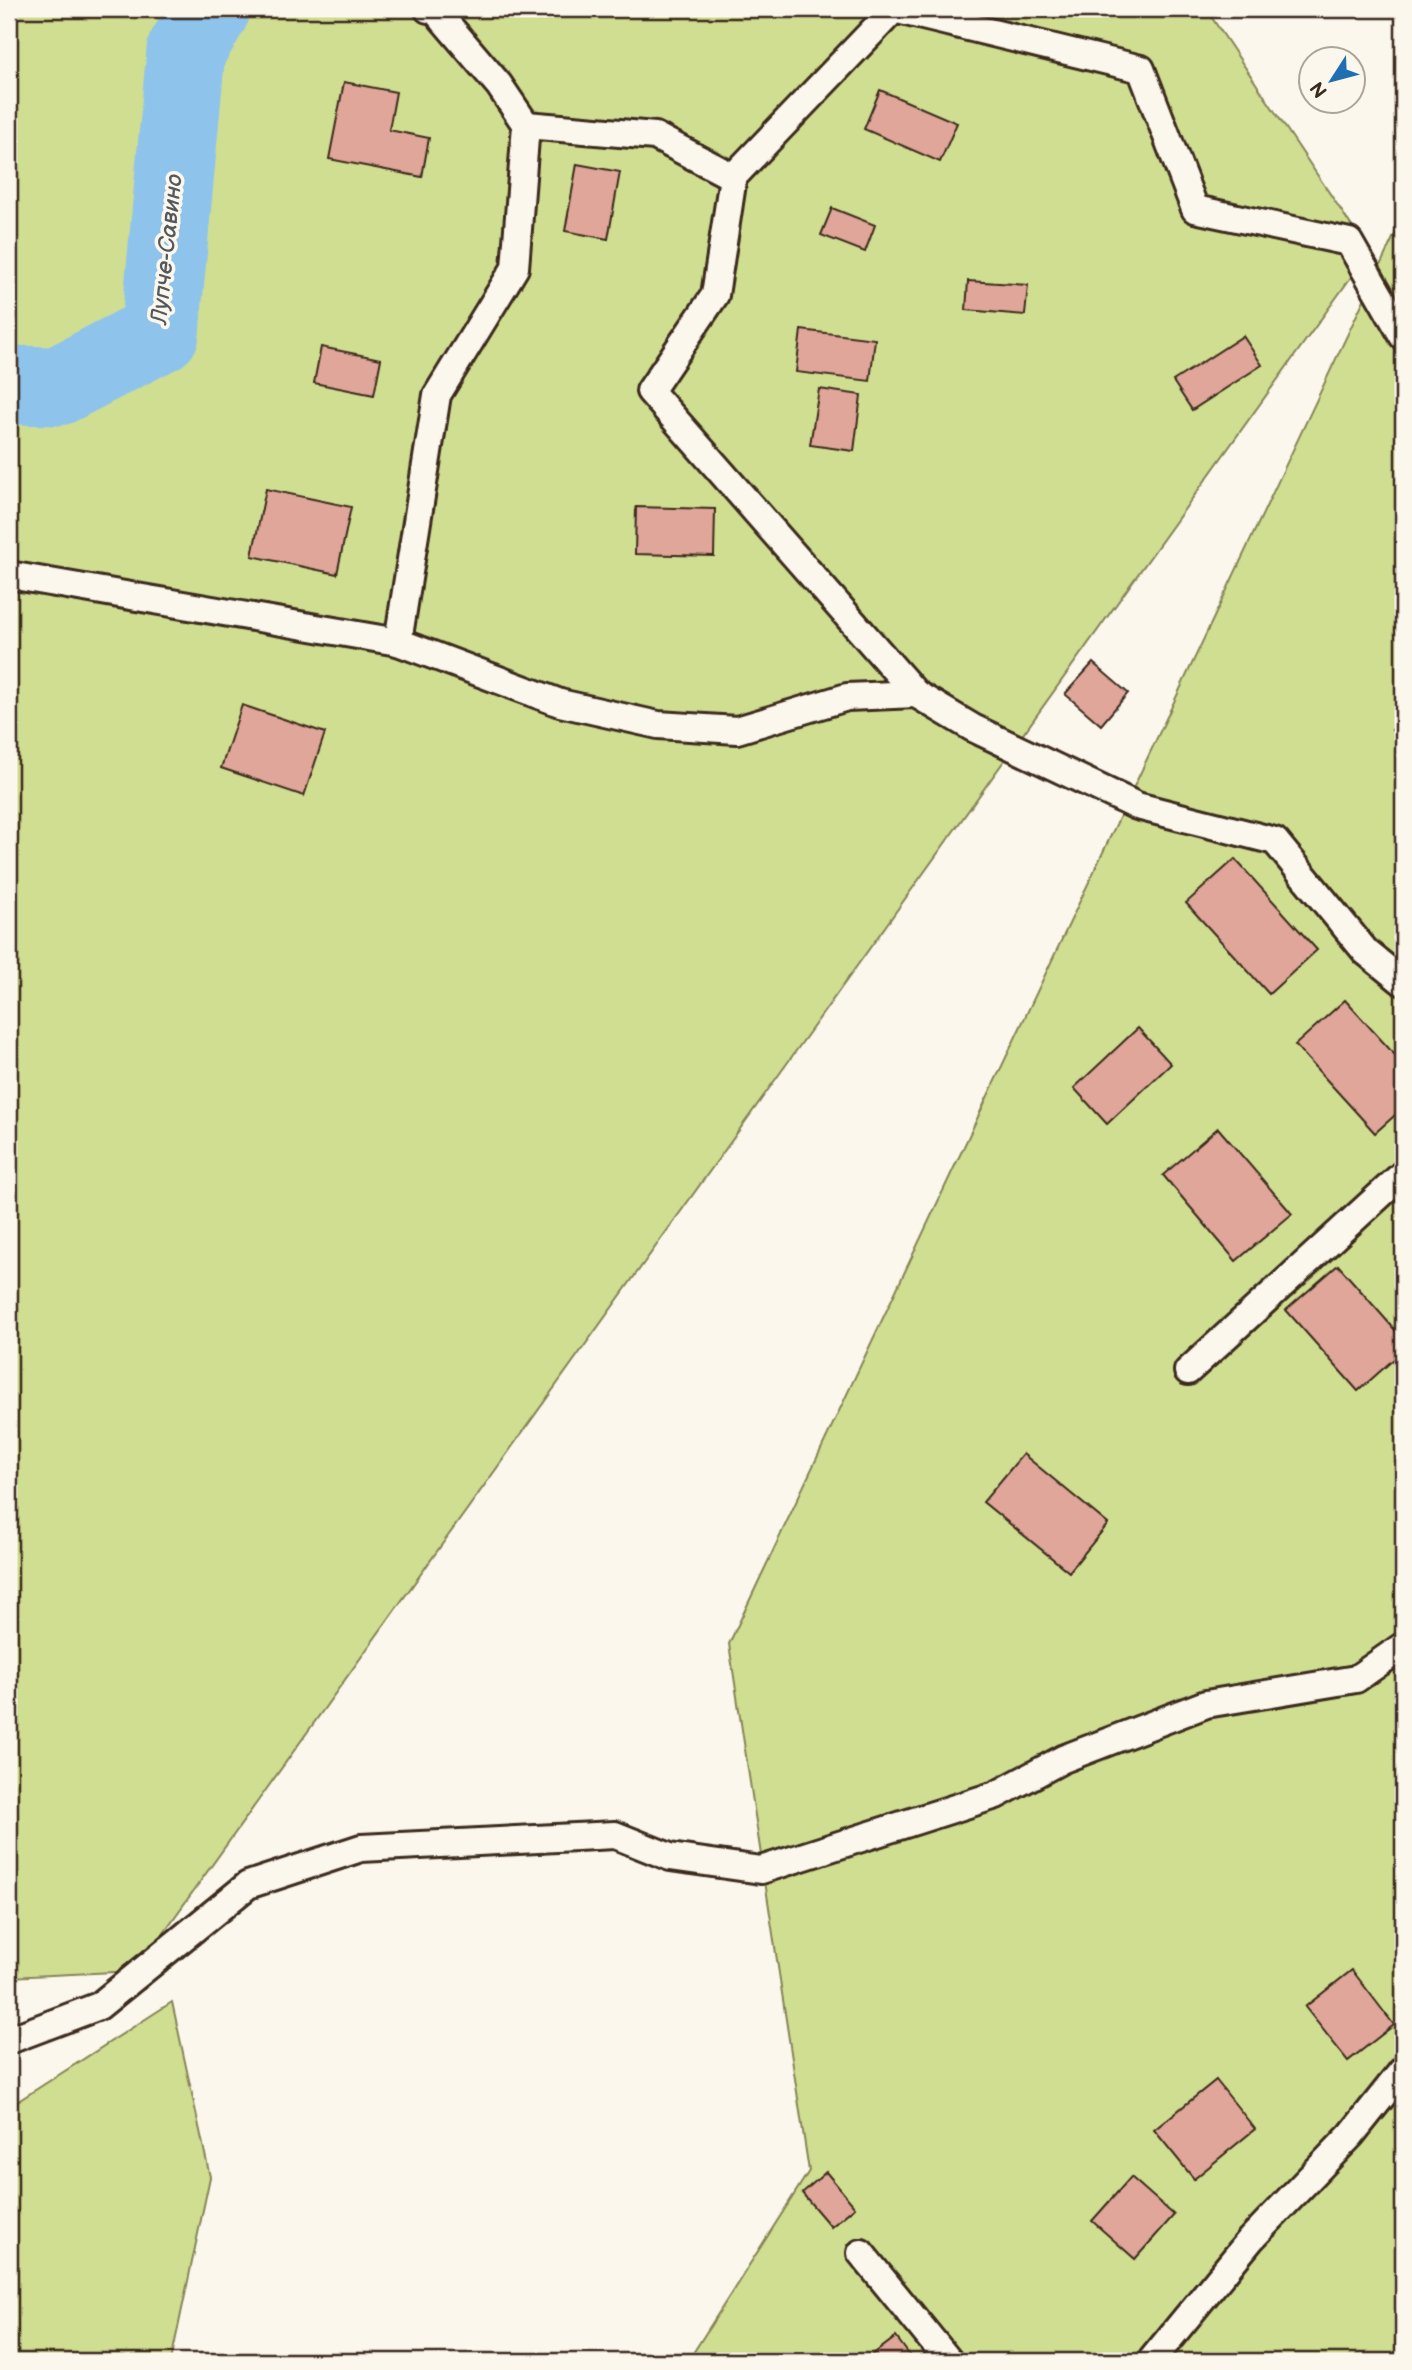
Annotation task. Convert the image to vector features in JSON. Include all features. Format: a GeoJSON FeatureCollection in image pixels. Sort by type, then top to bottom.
{"type":"FeatureCollection","features":[{"type":"Feature","properties":{"kind":"lane"},"geometry":{"type":"LineString","coordinates":[[398,642],[437,395],[515,268],[526,125],[491,75],[435,10],[428,9]]}},
{"type":"Feature","properties":{"kind":"lane"},"geometry":{"type":"LineString","coordinates":[[1403,336],[1349,242],[1195,209],[1142,69],[894,9],[733,177],[715,295],[650,391],[916,694],[973,727],[1137,806],[1275,841],[1366,951],[1403,982]]}},
{"type":"Feature","properties":{"kind":"lane"},"geometry":{"type":"LineString","coordinates":[[526,125],[655,136],[733,177]]}},
{"type":"Feature","properties":{"kind":"lane"},"geometry":{"type":"LineString","coordinates":[[9,575],[398,642],[560,703],[658,725],[737,730],[847,697],[916,694]]}},
{"type":"Feature","properties":{"kind":"lane"},"geometry":{"type":"LineString","coordinates":[[1188,1371],[1403,1174]]}},
{"type":"Feature","properties":{"kind":"lane"},"geometry":{"type":"LineString","coordinates":[[9,2040],[99,2006],[248,1885],[361,1848],[615,1835],[670,1857],[761,1870],[996,1795],[1063,1759],[1206,1703],[1356,1679],[1403,1646]]}},
{"type":"Feature","properties":{"kind":"lane"},"geometry":{"type":"LineString","coordinates":[[1152,2361],[1251,2239],[1351,2135],[1403,2070]]}},
{"type":"Feature","properties":{"kind":"lane"},"geometry":{"type":"LineString","coordinates":[[861,2253],[949,2361]]}},
{"type":"Feature","properties":{"kind":"green space"},"geometry":{"type":"Polygon","coordinates":[[[9,9],[1206,9],[1369,252],[136,1971],[9,1977],[9,9]]]}},
{"type":"Feature","properties":{"kind":"green space"},"geometry":{"type":"Polygon","coordinates":[[[1403,217],[1403,2361],[688,2361],[809,2171],[729,1644],[1403,217]]]}},
{"type":"Feature","properties":{"kind":"green space"},"geometry":{"type":"Polygon","coordinates":[[[172,2002],[210,2177],[171,2361],[9,2361],[9,2107],[172,2002]]]}},
{"type":"Feature","properties":{"kind":"building"},"geometry":{"type":"Polygon","coordinates":[[[344,82],[396,92],[389,130],[429,138],[422,177],[329,159],[344,82]]]}},
{"type":"Feature","properties":{"kind":"building"},"geometry":{"type":"Polygon","coordinates":[[[880,90],[957,123],[940,162],[864,129],[880,90]]]}},
{"type":"Feature","properties":{"kind":"building"},"geometry":{"type":"Polygon","coordinates":[[[577,164],[620,172],[608,239],[565,231],[577,164]]]}},
{"type":"Feature","properties":{"kind":"building"},"geometry":{"type":"Polygon","coordinates":[[[832,208],[875,225],[865,252],[821,235],[832,208]]]}},
{"type":"Feature","properties":{"kind":"building"},"geometry":{"type":"Polygon","coordinates":[[[968,281],[1028,285],[1025,315],[966,310],[968,281]]]}},
{"type":"Feature","properties":{"kind":"building"},"geometry":{"type":"Polygon","coordinates":[[[801,330],[875,339],[870,381],[796,372],[801,330]]]}},
{"type":"Feature","properties":{"kind":"building"},"geometry":{"type":"Polygon","coordinates":[[[1243,336],[1262,365],[1192,410],[1173,381],[1243,336]]]}},
{"type":"Feature","properties":{"kind":"building"},"geometry":{"type":"Polygon","coordinates":[[[321,347],[381,359],[374,395],[314,383],[321,347]]]}},
{"type":"Feature","properties":{"kind":"building"},"geometry":{"type":"Polygon","coordinates":[[[819,389],[861,395],[854,451],[810,445],[819,389]]]}},
{"type":"Feature","properties":{"kind":"building"},"geometry":{"type":"Polygon","coordinates":[[[266,489],[351,507],[337,574],[252,556],[266,489]]]}},
{"type":"Feature","properties":{"kind":"building"},"geometry":{"type":"Polygon","coordinates":[[[636,507],[715,509],[714,556],[635,554],[636,507]]]}},
{"type":"Feature","properties":{"kind":"building"},"geometry":{"type":"Polygon","coordinates":[[[1093,663],[1128,693],[1101,725],[1065,694],[1093,663]]]}},
{"type":"Feature","properties":{"kind":"building"},"geometry":{"type":"Polygon","coordinates":[[[242,705],[325,733],[304,796],[221,768],[242,705]]]}},
{"type":"Feature","properties":{"kind":"building"},"geometry":{"type":"Polygon","coordinates":[[[1403,715],[1403,739],[1392,730],[1403,715]]]}},
{"type":"Feature","properties":{"kind":"building"},"geometry":{"type":"Polygon","coordinates":[[[1235,859],[1317,950],[1269,994],[1186,903],[1235,859]]]}},
{"type":"Feature","properties":{"kind":"building"},"geometry":{"type":"Polygon","coordinates":[[[1345,1000],[1403,1064],[1403,1108],[1375,1133],[1295,1045],[1345,1000]]]}},
{"type":"Feature","properties":{"kind":"building"},"geometry":{"type":"Polygon","coordinates":[[[1138,1028],[1171,1064],[1107,1124],[1074,1088],[1138,1028]]]}},
{"type":"Feature","properties":{"kind":"building"},"geometry":{"type":"Polygon","coordinates":[[[1218,1128],[1292,1214],[1236,1261],[1163,1175],[1218,1128]]]}},
{"type":"Feature","properties":{"kind":"building"},"geometry":{"type":"Polygon","coordinates":[[[1338,1265],[1403,1339],[1403,1351],[1358,1391],[1286,1310],[1338,1265]]]}},
{"type":"Feature","properties":{"kind":"building"},"geometry":{"type":"Polygon","coordinates":[[[1023,1454],[1108,1524],[1069,1572],[983,1502],[1023,1454]]]}},
{"type":"Feature","properties":{"kind":"building"},"geometry":{"type":"Polygon","coordinates":[[[1352,1970],[1394,2025],[1348,2061],[1305,2007],[1352,1970]]]}},
{"type":"Feature","properties":{"kind":"building"},"geometry":{"type":"Polygon","coordinates":[[[1216,2080],[1255,2129],[1194,2179],[1154,2130],[1216,2080]]]}},
{"type":"Feature","properties":{"kind":"building"},"geometry":{"type":"Polygon","coordinates":[[[826,2172],[855,2207],[831,2227],[802,2193],[826,2172]]]}},
{"type":"Feature","properties":{"kind":"building"},"geometry":{"type":"Polygon","coordinates":[[[1131,2177],[1174,2215],[1135,2259],[1092,2221],[1131,2177]]]}},
{"type":"Feature","properties":{"kind":"building"},"geometry":{"type":"Polygon","coordinates":[[[896,2337],[914,2361],[864,2361],[896,2337]]]}},
{"type":"Feature","properties":{"kind":"waterway","name":"Лупче-Савино"},"geometry":{"type":"LineString","coordinates":[[9,385],[58,386],[160,333],[186,51],[211,9]]}}]}
